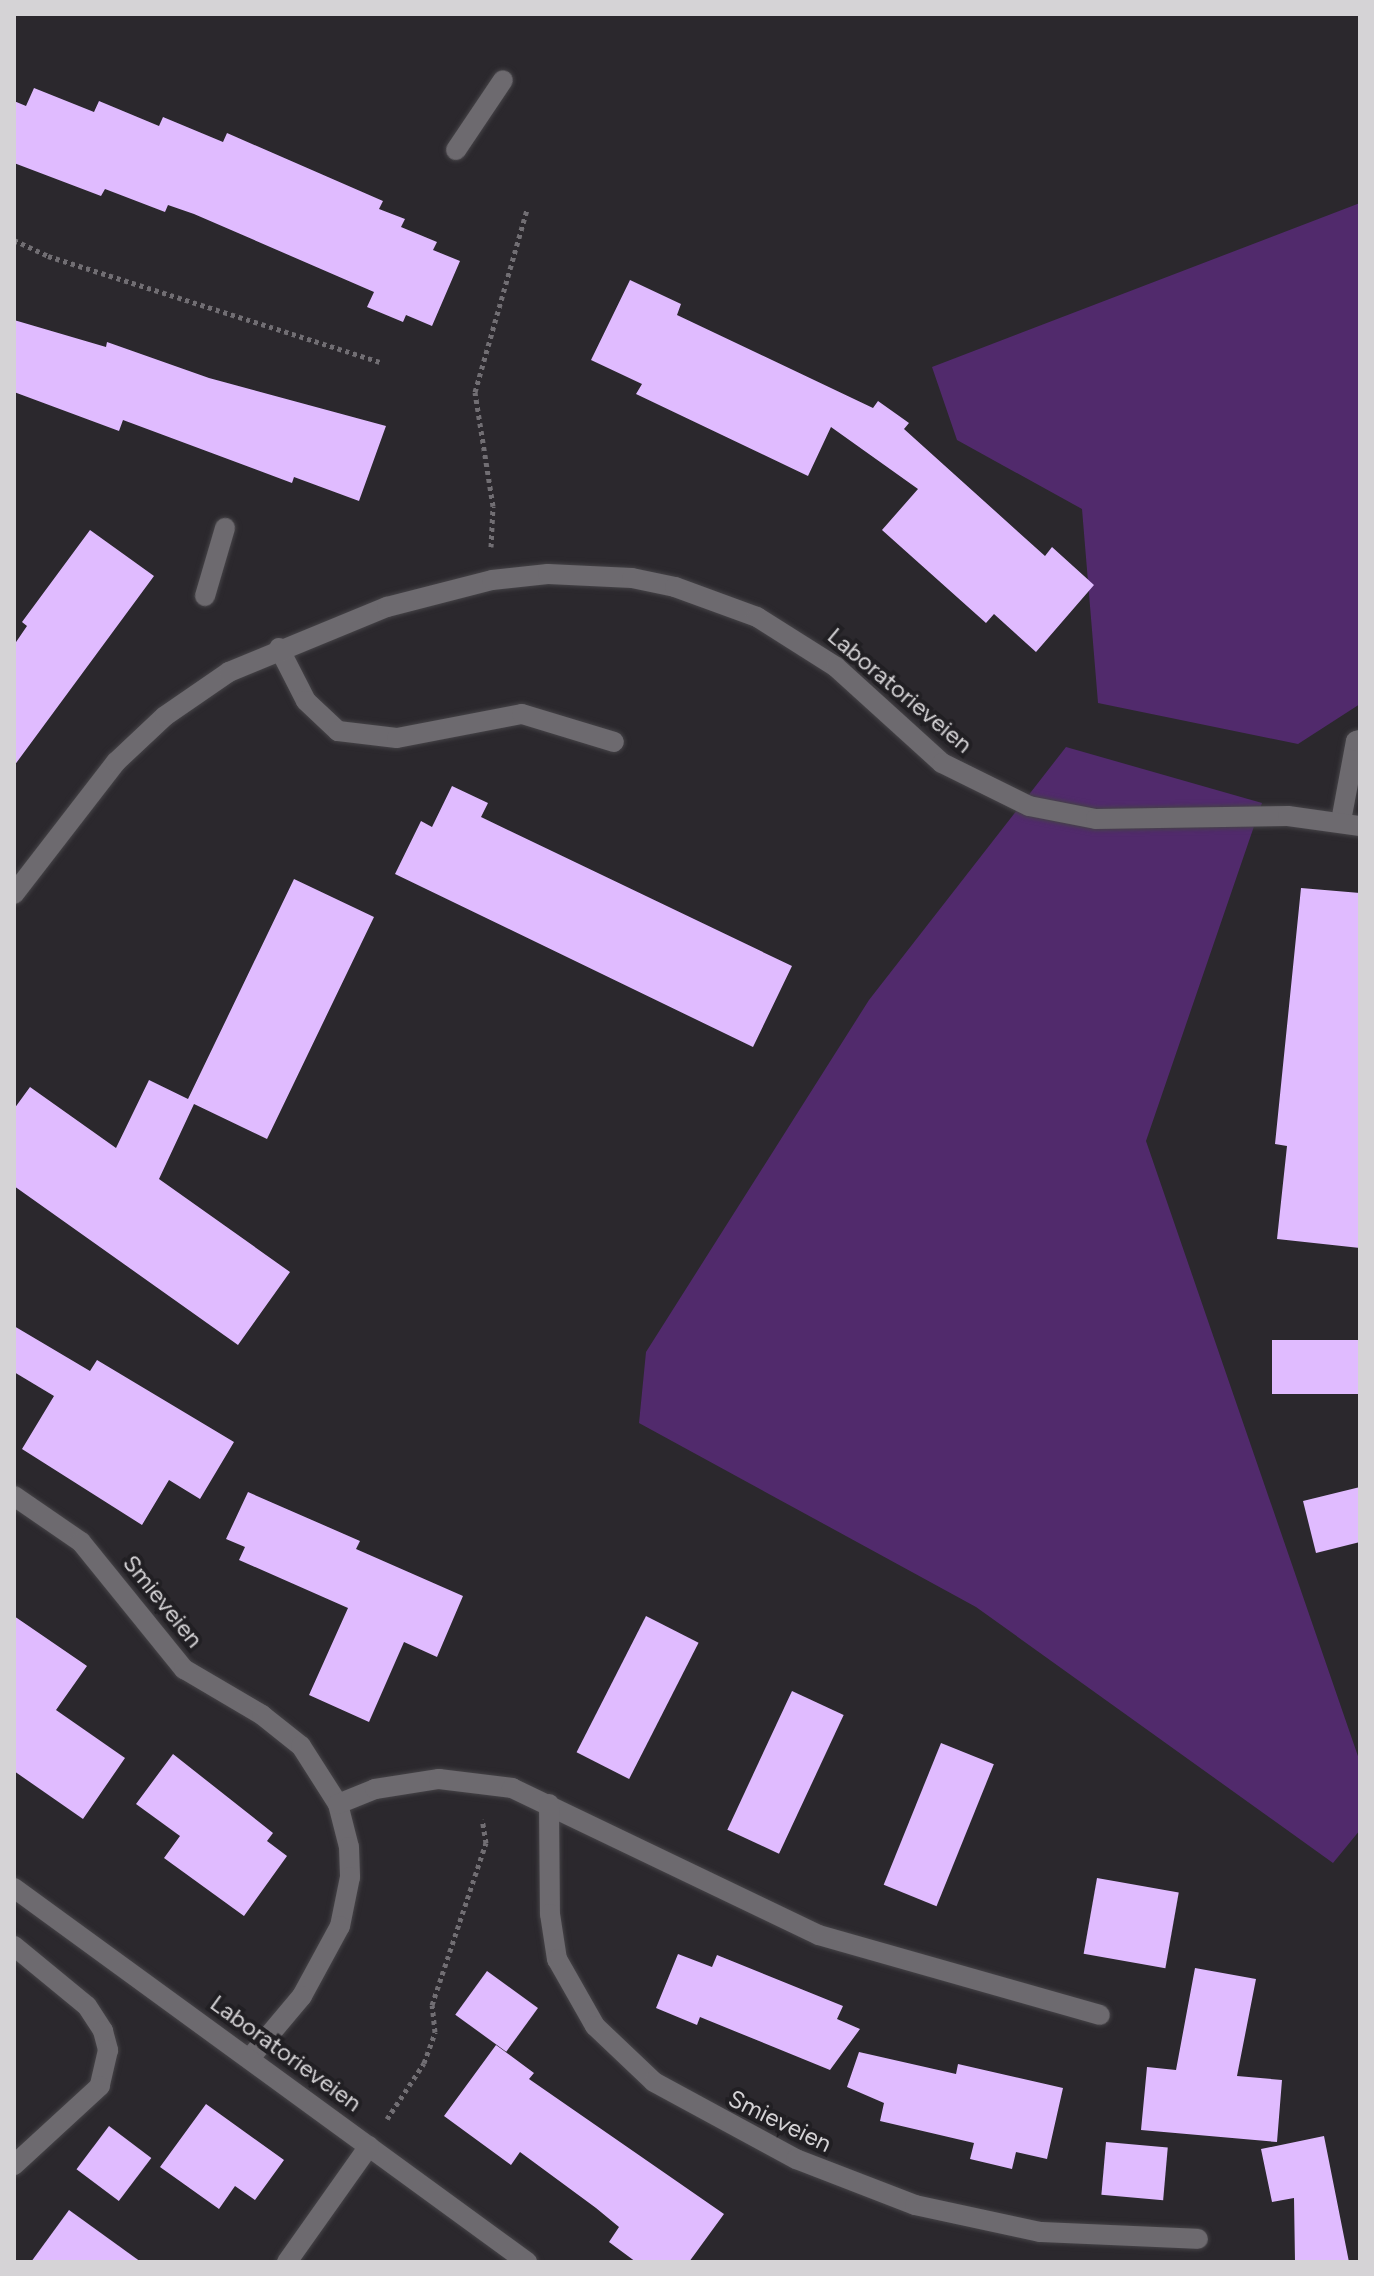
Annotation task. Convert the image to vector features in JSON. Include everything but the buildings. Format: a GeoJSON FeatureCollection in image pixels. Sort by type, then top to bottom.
{"type":"FeatureCollection","features":[{"type":"Feature","properties":{"kind":"street"},"geometry":{"type":"LineString","coordinates":[[456,150],[503,80]]}},
{"type":"Feature","properties":{"kind":"street"},"geometry":{"type":"LineString","coordinates":[[205,596],[225,528]]}},
{"type":"Feature","properties":{"kind":"street","name":"Laboratorieveien"},"geometry":{"type":"LineString","coordinates":[[14,894],[93,789],[144,734],[229,672],[279,648],[387,607],[492,580],[548,574],[632,578],[675,587],[757,617],[836,667],[942,763],[1029,806],[1124,821],[1288,816],[1350,824]]}},
{"type":"Feature","properties":{"kind":"street"},"geometry":{"type":"LineString","coordinates":[[279,648],[306,701],[338,731],[397,738],[522,714],[614,742]]}},
{"type":"Feature","properties":{"kind":"street"},"geometry":{"type":"LineString","coordinates":[[1350,824],[1356,741],[1360,740]]}},
{"type":"Feature","properties":{"kind":"street","name":"Smieveien"},"geometry":{"type":"LineString","coordinates":[[14,1496],[81,1542],[184,1669],[262,1715],[301,1746],[338,1804],[349,1847],[350,1877],[340,1926],[302,1996],[250,2058]]}},
{"type":"Feature","properties":{"kind":"street"},"geometry":{"type":"LineString","coordinates":[[338,1804],[404,1784],[489,1782],[549,1804],[819,1935],[1100,2015]]}},
{"type":"Feature","properties":{"kind":"street","name":"Smieveien"},"geometry":{"type":"LineString","coordinates":[[549,1804],[550,1914],[557,1959],[595,2026],[654,2082],[796,2159],[915,2205],[1040,2232],[1198,2239]]}},
{"type":"Feature","properties":{"kind":"street","name":"Laboratorieveien"},"geometry":{"type":"LineString","coordinates":[[14,1888],[527,2262]]}},
{"type":"Feature","properties":{"kind":"street"},"geometry":{"type":"LineString","coordinates":[[14,1946],[87,2006],[103,2031],[108,2058],[100,2086],[14,2165]]}},
{"type":"Feature","properties":{"kind":"street"},"geometry":{"type":"LineString","coordinates":[[287,2262],[369,2146]]}},
{"type":"Feature","properties":{"kind":"path"},"geometry":{"type":"LineString","coordinates":[[492,580],[493,506],[475,392],[527,209]]}},
{"type":"Feature","properties":{"kind":"path"},"geometry":{"type":"LineString","coordinates":[[14,240],[48,256],[380,362]]}},
{"type":"Feature","properties":{"kind":"path"},"geometry":{"type":"LineString","coordinates":[[369,2146],[416,2076],[435,2032],[432,2005],[486,1843],[481,1816],[489,1782]]}},
{"type":"Feature","properties":{"kind":"shaded area"},"geometry":{"type":"Polygon","coordinates":[[[1360,203],[1360,704],[1298,744],[1098,703],[1082,509],[957,440],[932,367],[1360,203]]]}},
{"type":"Feature","properties":{"kind":"shaded area"},"geometry":{"type":"Polygon","coordinates":[[[1066,747],[1262,803],[1146,1141],[1360,1762],[1360,1830],[1333,1863],[976,1607],[639,1423],[646,1352],[869,1000],[1066,747]]]}}]}
